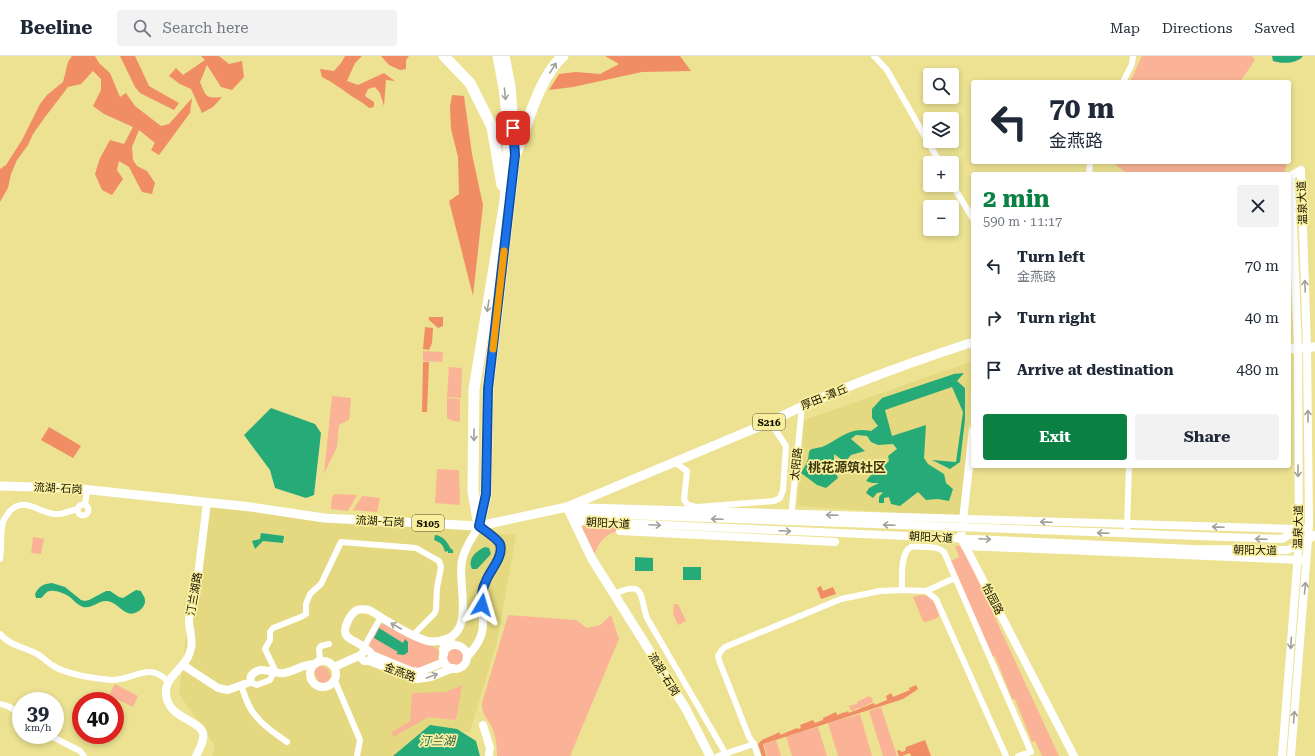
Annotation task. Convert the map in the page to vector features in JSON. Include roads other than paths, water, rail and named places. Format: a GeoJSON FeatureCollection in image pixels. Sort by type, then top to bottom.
{"type":"FeatureCollection","features":[{"type":"Feature","properties":{"kind":"highway"},"geometry":{"type":"LineString","coordinates":[[444,56],[470,83],[492,127],[505,201]]}},
{"type":"Feature","properties":{"kind":"highway"},"geometry":{"type":"LineString","coordinates":[[479,526],[473,491],[474,389],[505,201],[510,135],[498,56]]}},
{"type":"Feature","properties":{"kind":"highway"},"geometry":{"type":"LineString","coordinates":[[479,526],[486,494],[488,389],[515,155],[510,86],[504,56]]}},
{"type":"Feature","properties":{"kind":"highway"},"geometry":{"type":"LineString","coordinates":[[515,155],[541,87],[557,61],[563,56]]}},
{"type":"Feature","properties":{"kind":"main road","name":"温泉大道"},"geometry":{"type":"LineString","coordinates":[[1282,756],[1299,529],[1302,348],[1301,170],[1291,176],[1302,348],[1313,538],[1311,551],[1307,560],[1291,756]]}},
{"type":"Feature","properties":{"kind":"main road","name":"厚田-潭丘"},"geometry":{"type":"LineString","coordinates":[[571,514],[674,462],[770,422],[802,406],[903,365],[971,344]]}},
{"type":"Feature","properties":{"kind":"main road"},"geometry":{"type":"LineString","coordinates":[[971,449],[963,524],[963,542],[1307,560]]}},
{"type":"Feature","properties":{"kind":"main road","name":"流湖-石岗"},"geometry":{"type":"LineString","coordinates":[[0,486],[87,490],[251,507],[324,518],[479,526],[571,514],[592,559],[686,709],[710,756]]}},
{"type":"Feature","properties":{"kind":"main road","name":"汀兰湖路"},"geometry":{"type":"LineString","coordinates":[[168,682],[183,665],[191,647],[192,638],[189,624],[190,609],[195,582],[198,575],[207,502]]}},
{"type":"Feature","properties":{"kind":"main road","name":"朝阳大道"},"geometry":{"type":"LineString","coordinates":[[571,514],[732,512],[791,517],[963,524],[1127,534],[1282,539],[1311,551]]}},
{"type":"Feature","properties":{"kind":"main road","name":"朝阳大道"},"geometry":{"type":"LineString","coordinates":[[571,514],[963,542],[1192,549],[1288,550],[1313,538]]}},
{"type":"Feature","properties":{"kind":"main road"},"geometry":{"type":"LineString","coordinates":[[963,524],[1128,524],[1299,529]]}},
{"type":"Feature","properties":{"kind":"main road","name":"朝阳大道"},"geometry":{"type":"LineString","coordinates":[[1282,539],[1299,529],[1312,524]]}},
{"type":"Feature","properties":{"kind":"main road","name":"金燕路"},"geometry":{"type":"LineString","coordinates":[[428,641],[441,641],[453,636],[458,630],[464,607],[460,571],[462,561],[465,550],[479,526]]}},
{"type":"Feature","properties":{"kind":"main road","name":"金燕路"},"geometry":{"type":"LineString","coordinates":[[444,655],[439,646],[413,635],[368,610],[362,609],[354,612],[350,617],[344,633],[364,652],[417,679],[431,677],[464,664],[466,654],[476,641],[479,624],[479,593],[485,576],[497,552],[495,543],[479,526]]}},
{"type":"Feature","properties":{"kind":"main road","name":"金燕路"},"geometry":{"type":"LineString","coordinates":[[453,668],[446,665],[444,645],[456,637],[463,629],[466,607],[463,574],[465,558],[479,526]]}},
{"type":"Feature","properties":{"kind":"main road"},"geometry":{"type":"LineString","coordinates":[[620,531],[835,542]]}},
{"type":"Feature","properties":{"kind":"main road","name":"怡园路"},"geometry":{"type":"LineString","coordinates":[[963,542],[1074,756]]}},
{"type":"Feature","properties":{"kind":"main road","name":"金燕路"},"geometry":{"type":"LineString","coordinates":[[364,652],[411,671],[418,672],[444,655],[448,648],[454,645],[462,647],[466,654]]}},
{"type":"Feature","properties":{"kind":"main road"},"geometry":{"type":"LineString","coordinates":[[335,668],[364,652]]}},
{"type":"Feature","properties":{"kind":"main road"},"geometry":{"type":"LineString","coordinates":[[183,665],[218,688],[228,690],[250,682],[251,676],[258,670],[284,673],[307,664],[315,664],[323,661],[335,668],[336,673],[332,684],[323,687],[315,684],[311,676],[312,668],[315,664]]}},
{"type":"Feature","properties":{"kind":"main road"},"geometry":{"type":"LineString","coordinates":[[168,682],[166,696],[169,704],[179,715],[197,724],[203,732],[203,738],[196,756]]}},
{"type":"Feature","properties":{"kind":"main road"},"geometry":{"type":"LineString","coordinates":[[483,725],[490,748],[489,756]]}},
{"type":"Feature","properties":{"kind":"street"},"geometry":{"type":"LineString","coordinates":[[874,56],[887,70],[936,156]]}},
{"type":"Feature","properties":{"kind":"street"},"geometry":{"type":"LineString","coordinates":[[1124,80],[1132,64],[1133,56]]}},
{"type":"Feature","properties":{"kind":"street"},"geometry":{"type":"LineString","coordinates":[[957,192],[971,216]]}},
{"type":"Feature","properties":{"kind":"street","name":"太阳路"},"geometry":{"type":"LineString","coordinates":[[791,517],[802,406]]}},
{"type":"Feature","properties":{"kind":"street"},"geometry":{"type":"LineString","coordinates":[[674,462],[687,471],[684,500],[688,505],[732,512],[774,501],[780,498],[783,490],[786,446],[770,422]]}},
{"type":"Feature","properties":{"kind":"street"},"geometry":{"type":"LineString","coordinates":[[1127,534],[1129,468]]}},
{"type":"Feature","properties":{"kind":"street"},"geometry":{"type":"LineString","coordinates":[[78,509],[80,514],[83,516],[89,511],[88,507],[85,505],[87,490]]}},
{"type":"Feature","properties":{"kind":"street"},"geometry":{"type":"LineString","coordinates":[[0,559],[3,522],[17,505],[30,505],[44,511],[58,514],[78,509],[80,506],[85,505]]}},
{"type":"Feature","properties":{"kind":"street"},"geometry":{"type":"LineString","coordinates":[[250,682],[257,685],[270,680],[274,672],[274,666],[265,649],[270,640],[270,632],[273,628],[306,614],[306,604],[310,594],[321,584],[341,542],[416,548],[439,561],[441,567],[437,588],[436,610],[434,614],[413,635]]}},
{"type":"Feature","properties":{"kind":"street"},"geometry":{"type":"LineString","coordinates":[[902,590],[904,555],[910,547],[915,546],[940,549],[944,552],[1031,752],[1018,756]]}},
{"type":"Feature","properties":{"kind":"street"},"geometry":{"type":"LineString","coordinates":[[758,756],[720,664],[718,656],[725,647],[841,599],[880,591],[926,591],[955,578]]}},
{"type":"Feature","properties":{"kind":"street"},"geometry":{"type":"LineString","coordinates":[[614,594],[632,588],[637,589],[640,593],[647,618],[727,755]]}},
{"type":"Feature","properties":{"kind":"street"},"geometry":{"type":"LineString","coordinates":[[926,591],[936,599],[1006,756]]}},
{"type":"Feature","properties":{"kind":"street"},"geometry":{"type":"LineString","coordinates":[[364,652],[380,617]]}},
{"type":"Feature","properties":{"kind":"street"},"geometry":{"type":"LineString","coordinates":[[0,634],[4,639],[12,644],[38,654],[52,665],[67,672],[113,680],[148,672],[164,677],[168,682]]}},
{"type":"Feature","properties":{"kind":"street"},"geometry":{"type":"LineString","coordinates":[[315,664],[320,658],[319,649],[321,646],[329,644]]}},
{"type":"Feature","properties":{"kind":"street"},"geometry":{"type":"LineString","coordinates":[[334,681],[360,740],[357,756]]}},
{"type":"Feature","properties":{"kind":"street"},"geometry":{"type":"LineString","coordinates":[[241,685],[256,717],[270,730],[287,742]]}},
{"type":"Feature","properties":{"kind":"street"},"geometry":{"type":"LineString","coordinates":[[0,704],[12,708]]}},
{"type":"Feature","properties":{"kind":"street"},"geometry":{"type":"LineString","coordinates":[[64,743],[80,751],[84,756]]}},
{"type":"Feature","properties":{"kind":"street"},"geometry":{"type":"LineString","coordinates":[[718,756],[727,755],[754,744]]}},
{"type":"Feature","properties":{"kind":"water"},"geometry":{"type":"Polygon","coordinates":[[[1272,56],[1303,56],[1297,61],[1281,63],[1273,61],[1272,56]]]}},
{"type":"Feature","properties":{"kind":"water"},"geometry":{"type":"Polygon","coordinates":[[[964,373],[957,381],[965,388],[965,420],[960,462],[950,469],[932,460],[956,462],[963,412],[952,387],[885,410],[892,436],[926,425],[924,458],[928,464],[944,474],[946,483],[953,489],[949,501],[938,499],[926,500],[918,492],[900,506],[891,504],[889,497],[884,498],[884,503],[879,503],[879,497],[883,492],[877,493],[873,498],[866,493],[869,488],[879,483],[866,481],[889,461],[888,456],[897,449],[893,444],[878,445],[871,442],[867,436],[856,435],[851,439],[865,451],[851,455],[845,462],[834,454],[834,468],[838,478],[826,488],[817,485],[801,473],[806,465],[810,450],[822,447],[845,434],[857,430],[871,431],[878,426],[872,418],[872,409],[882,398],[954,374],[964,373]]]}},
{"type":"Feature","properties":{"kind":"water"},"geometry":{"type":"Polygon","coordinates":[[[271,408],[315,424],[321,433],[314,495],[306,498],[275,488],[270,470],[244,435],[271,408]]]}},
{"type":"Feature","properties":{"kind":"water"},"geometry":{"type":"Polygon","coordinates":[[[261,533],[284,536],[283,543],[263,541],[255,549],[252,541],[260,539],[261,533]]]}},
{"type":"Feature","properties":{"kind":"water"},"geometry":{"type":"Polygon","coordinates":[[[435,535],[445,540],[453,550],[453,553],[448,553],[448,551],[445,552],[441,544],[434,540],[435,535]]]}},
{"type":"Feature","properties":{"kind":"water"},"geometry":{"type":"Polygon","coordinates":[[[485,547],[489,548],[491,554],[477,569],[472,569],[471,562],[473,556],[485,547]]]}},
{"type":"Feature","properties":{"kind":"water"},"geometry":{"type":"Polygon","coordinates":[[[635,557],[653,558],[653,571],[635,571],[635,557]]]}},
{"type":"Feature","properties":{"kind":"water"},"geometry":{"type":"Polygon","coordinates":[[[683,567],[701,567],[701,580],[683,580],[683,567]]]}},
{"type":"Feature","properties":{"kind":"water"},"geometry":{"type":"Polygon","coordinates":[[[52,583],[65,587],[81,600],[85,601],[106,591],[110,591],[123,598],[136,590],[141,591],[145,598],[145,603],[140,611],[131,614],[107,601],[90,607],[83,607],[66,595],[55,591],[49,591],[41,598],[36,598],[35,594],[40,587],[52,583]]]}},
{"type":"Feature","properties":{"kind":"water"},"geometry":{"type":"Polygon","coordinates":[[[379,628],[403,643],[405,639],[408,642],[408,652],[404,655],[396,654],[398,652],[374,638],[379,628]]]}},
{"type":"Feature","properties":{"kind":"water","name":"汀兰湖"},"geometry":{"type":"Polygon","coordinates":[[[430,725],[457,729],[476,741],[480,756],[393,756],[430,725]]]}},
{"type":"Feature","properties":{"kind":"district","name":"桃花源筑社区"},"geometry":{"type":"Point","coordinates":[847,467]}}]}
